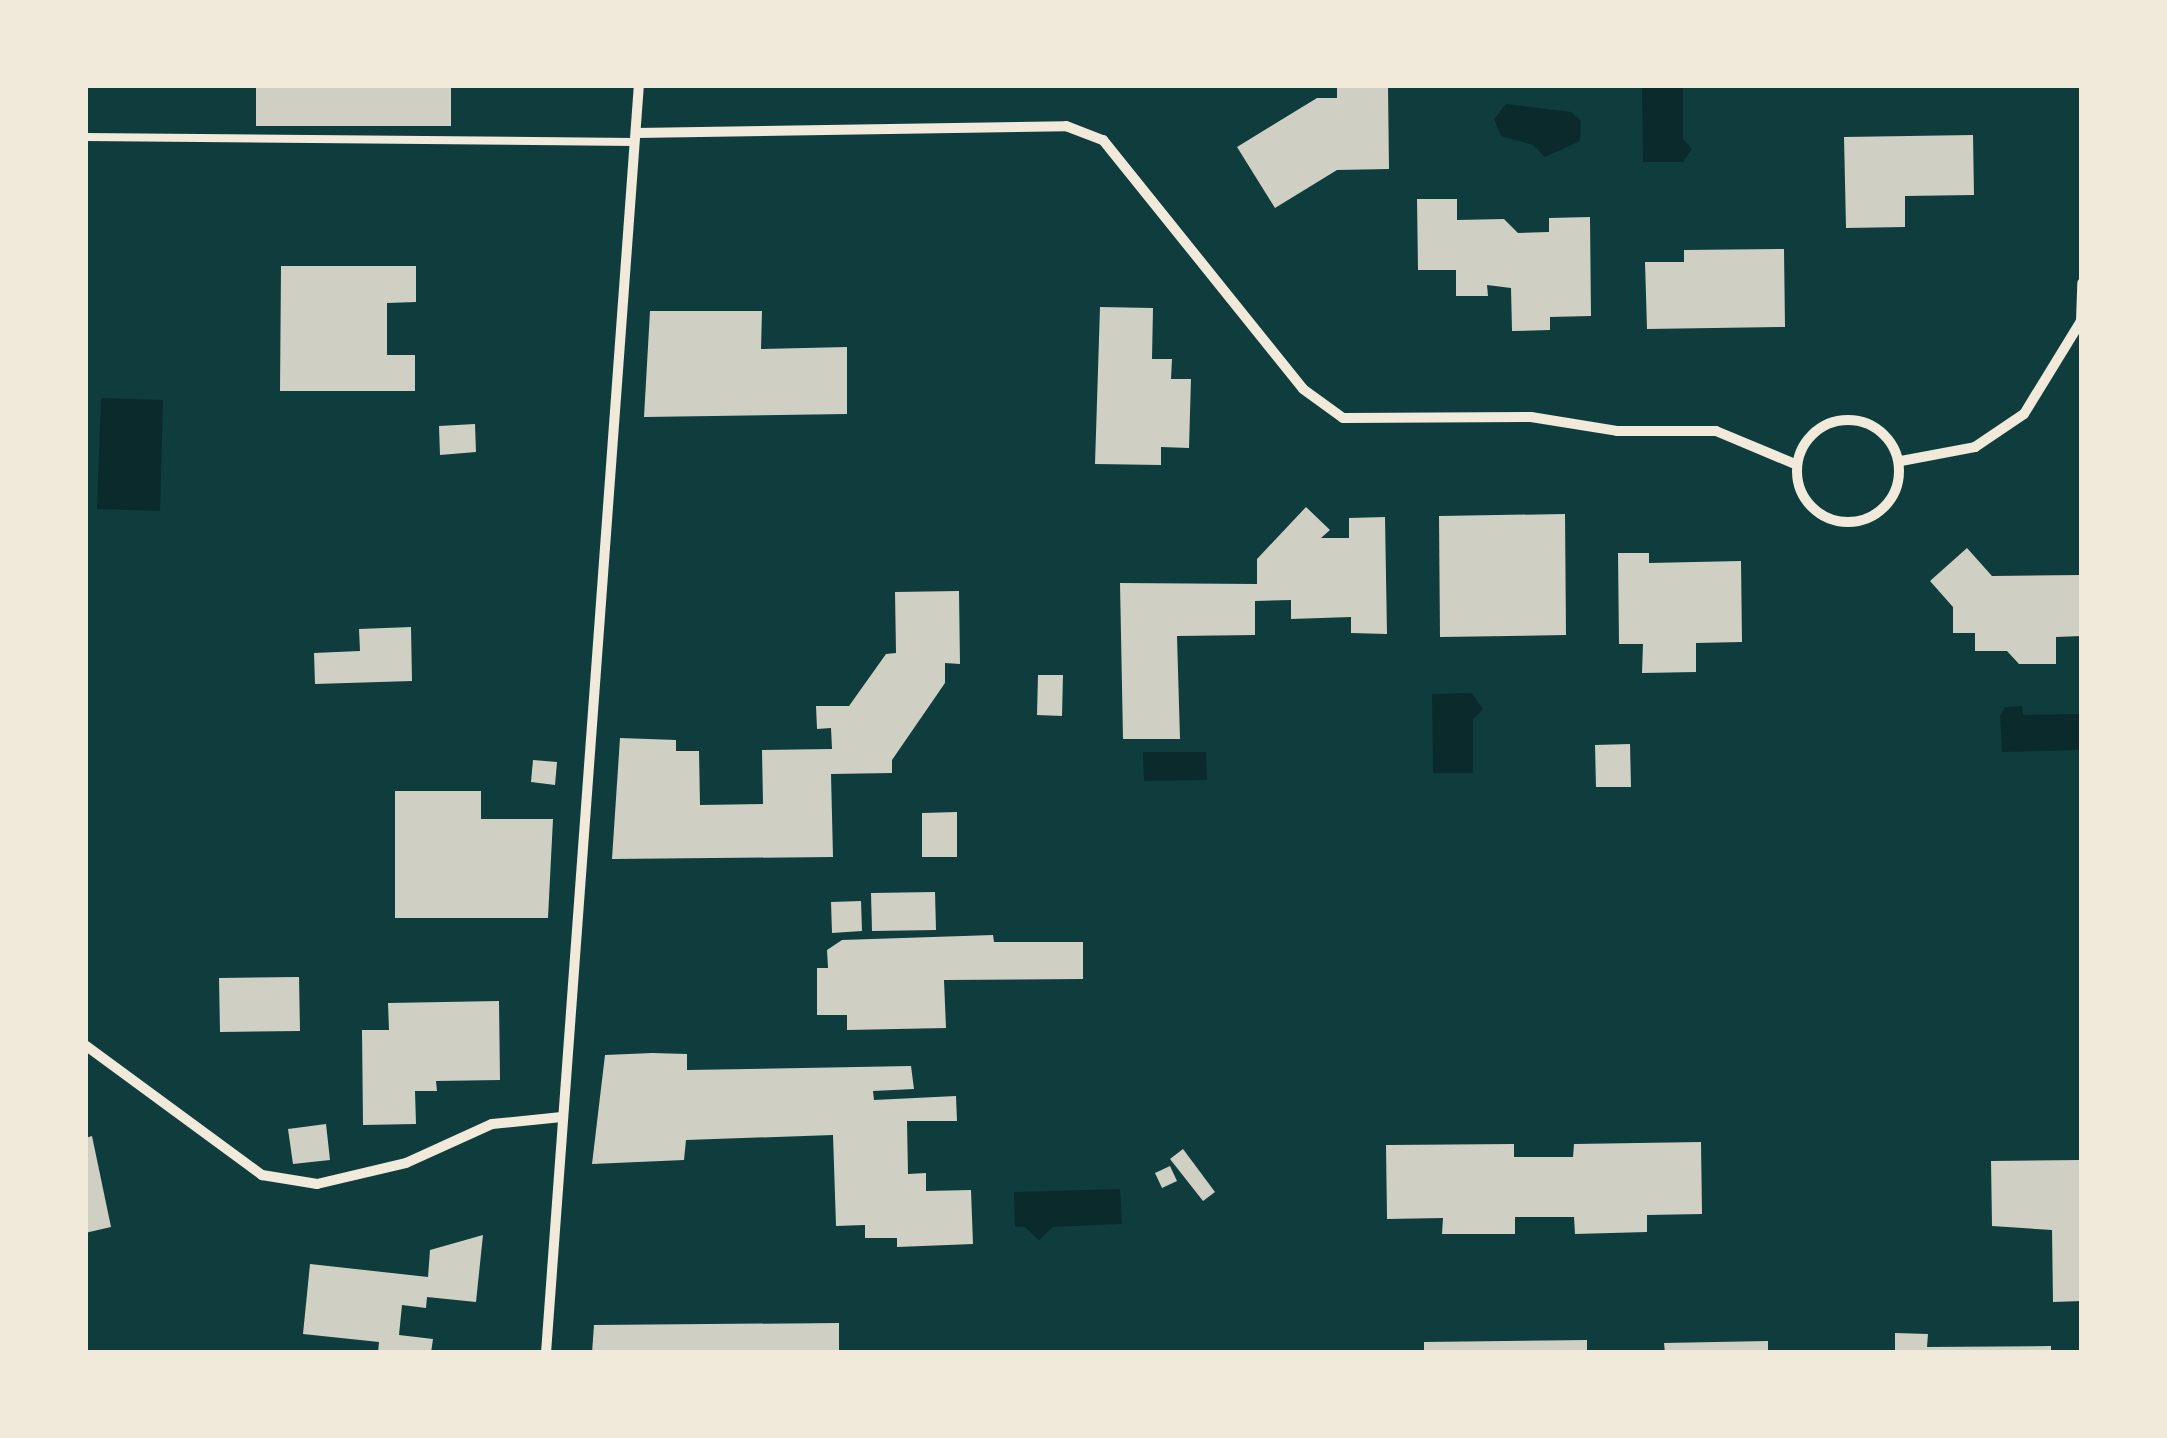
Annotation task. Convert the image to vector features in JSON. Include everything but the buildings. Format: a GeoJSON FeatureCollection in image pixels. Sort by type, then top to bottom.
{"type":"FeatureCollection","features":[{"type":"Feature","properties":{"kind":"street"},"geometry":{"type":"LineString","coordinates":[[546,1353],[639,85]]}},
{"type":"Feature","properties":{"kind":"street"},"geometry":{"type":"LineString","coordinates":[[636,137],[1066,126],[1103,140],[1303,389],[1343,418],[1531,417],[1618,431],[1716,431],[1794,464]]}},
{"type":"Feature","properties":{"kind":"street"},"geometry":{"type":"LineString","coordinates":[[1900,461],[1975,447],[2024,414],[2081,321],[2082,284]]}},
{"type":"Feature","properties":{"kind":"street"},"geometry":{"type":"LineString","coordinates":[[1851,418],[1890,439],[1900,461],[1901,479],[1880,514],[1840,525],[1804,504],[1794,464],[1816,428],[1851,418]]}},
{"type":"Feature","properties":{"kind":"street"},"geometry":{"type":"LineString","coordinates":[[85,1045],[262,1175],[318,1184],[406,1163],[492,1124],[562,1117]]}},
{"type":"Feature","properties":{"kind":"lane"},"geometry":{"type":"LineString","coordinates":[[85,137],[636,137]]}},
{"type":"Feature","properties":{"kind":"water"},"geometry":{"type":"Polygon","coordinates":[[[1642,85],[1683,85],[1683,139],[1692,149],[1683,162],[1643,162],[1642,85]]]}},
{"type":"Feature","properties":{"kind":"water"},"geometry":{"type":"Polygon","coordinates":[[[1506,104],[1571,112],[1581,121],[1580,141],[1545,157],[1533,145],[1501,136],[1494,119],[1506,104]]]}},
{"type":"Feature","properties":{"kind":"water"},"geometry":{"type":"Polygon","coordinates":[[[101,398],[163,400],[160,511],[97,509],[101,398]]]}},
{"type":"Feature","properties":{"kind":"water"},"geometry":{"type":"Polygon","coordinates":[[[1472,693],[1483,709],[1473,719],[1473,773],[1433,773],[1432,694],[1472,693]]]}},
{"type":"Feature","properties":{"kind":"water"},"geometry":{"type":"Polygon","coordinates":[[[2022,706],[2023,715],[2080,714],[2081,750],[2002,752],[2000,716],[2005,707],[2022,706]]]}},
{"type":"Feature","properties":{"kind":"water"},"geometry":{"type":"Polygon","coordinates":[[[1143,752],[1206,752],[1207,780],[1144,781],[1143,752]]]}},
{"type":"Feature","properties":{"kind":"water"},"geometry":{"type":"Polygon","coordinates":[[[1120,1189],[1122,1224],[1053,1227],[1039,1240],[1025,1227],[1015,1227],[1014,1192],[1120,1189]]]}}]}
